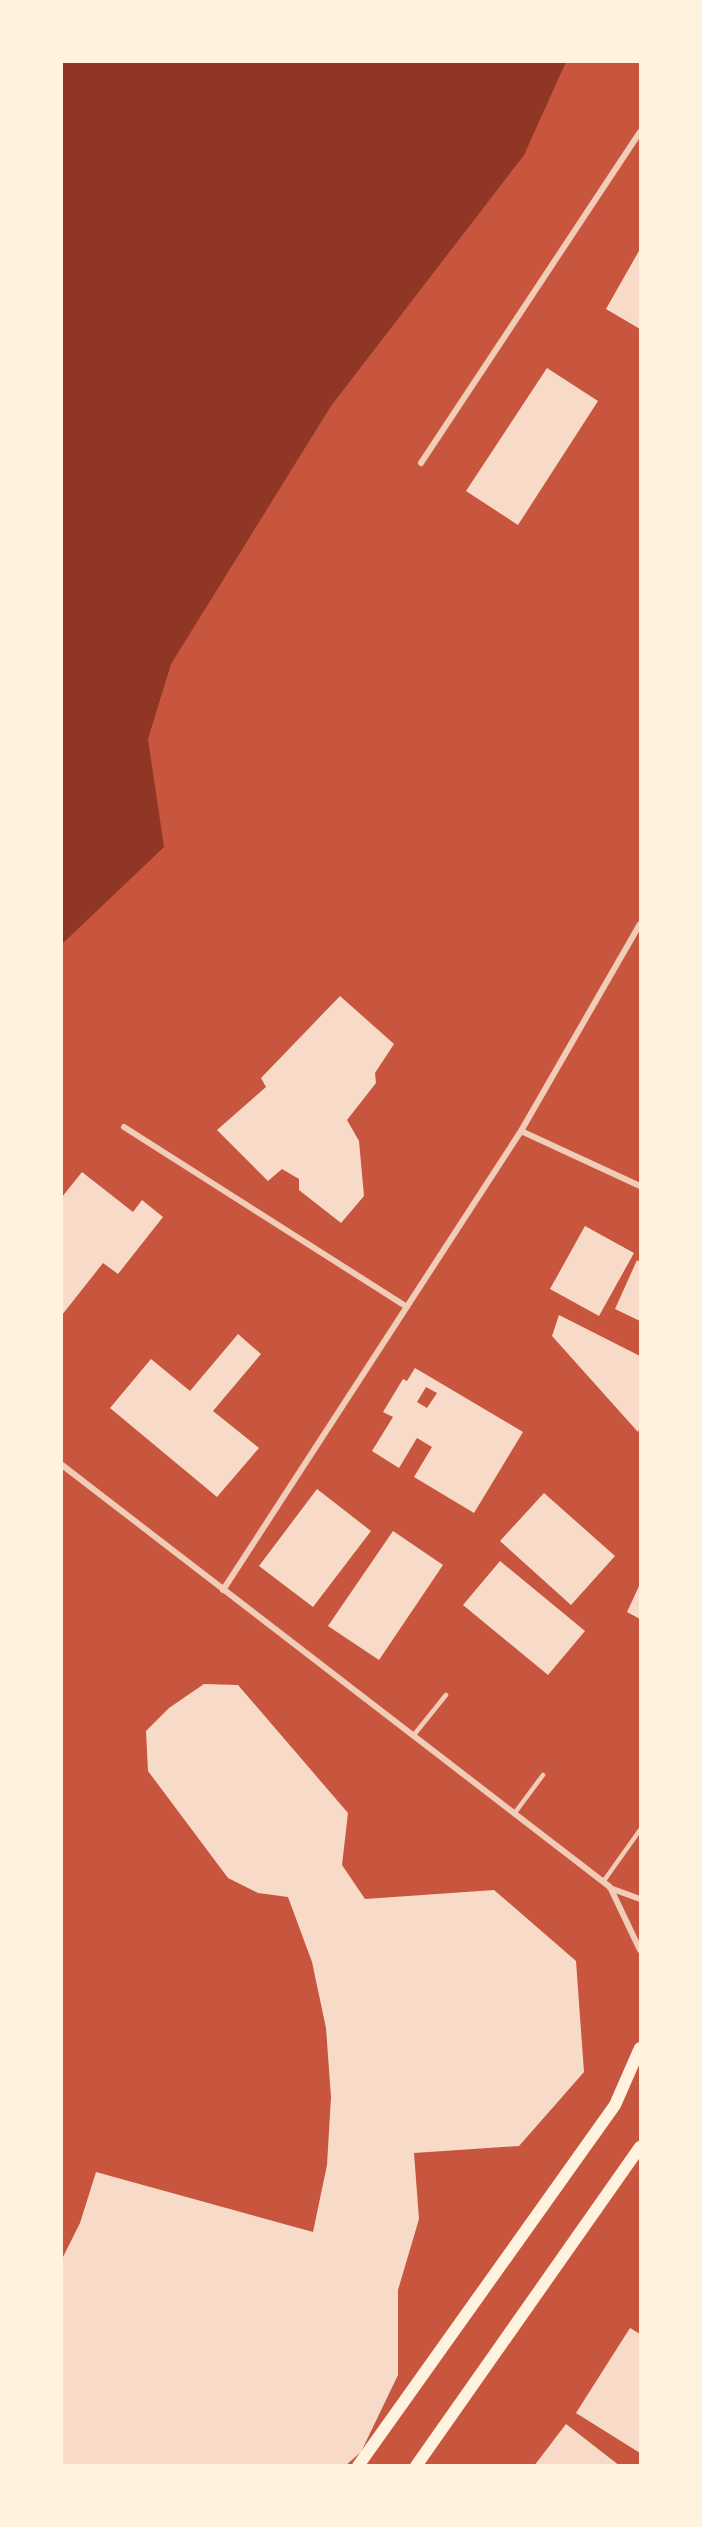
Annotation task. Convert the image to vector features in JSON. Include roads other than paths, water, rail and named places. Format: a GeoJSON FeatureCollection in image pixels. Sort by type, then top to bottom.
{"type":"FeatureCollection","features":[{"type":"Feature","properties":{"kind":"main road"},"geometry":{"type":"LineString","coordinates":[[358,2466],[615,2105],[640,2048]]}},
{"type":"Feature","properties":{"kind":"main road"},"geometry":{"type":"LineString","coordinates":[[416,2466],[640,2147]]}},
{"type":"Feature","properties":{"kind":"street"},"geometry":{"type":"LineString","coordinates":[[421,463],[640,132]]}},
{"type":"Feature","properties":{"kind":"street"},"geometry":{"type":"LineString","coordinates":[[223,1590],[521,1131],[640,924]]}},
{"type":"Feature","properties":{"kind":"street"},"geometry":{"type":"LineString","coordinates":[[124,1127],[407,1307]]}},
{"type":"Feature","properties":{"kind":"street"},"geometry":{"type":"LineString","coordinates":[[521,1131],[640,1186]]}},
{"type":"Feature","properties":{"kind":"street"},"geometry":{"type":"LineString","coordinates":[[62,1465],[603,1882],[640,1899]]}},
{"type":"Feature","properties":{"kind":"street"},"geometry":{"type":"LineString","coordinates":[[610,1887],[640,1950]]}},
{"type":"Feature","properties":{"kind":"lane"},"geometry":{"type":"LineString","coordinates":[[413,1736],[446,1695]]}},
{"type":"Feature","properties":{"kind":"lane"},"geometry":{"type":"LineString","coordinates":[[514,1814],[543,1775]]}},
{"type":"Feature","properties":{"kind":"lane"},"geometry":{"type":"LineString","coordinates":[[603,1882],[640,1830]]}}]}
